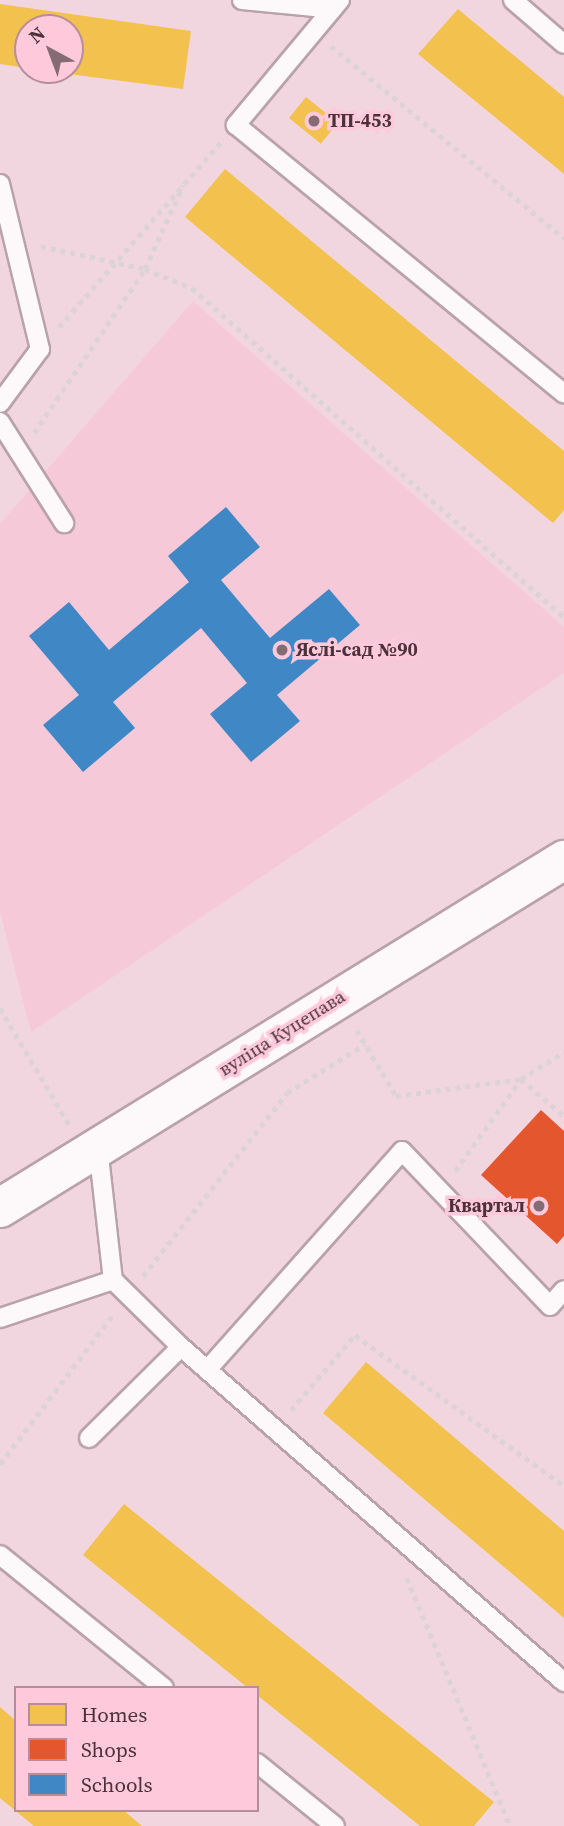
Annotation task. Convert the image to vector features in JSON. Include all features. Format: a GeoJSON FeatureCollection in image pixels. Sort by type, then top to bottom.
{"type":"FeatureCollection","features":[{"type":"Feature","properties":{"kind":"main road","name":"вуліца Куцепава"},"geometry":{"type":"LineString","coordinates":[[0,1208],[564,860]]}},
{"type":"Feature","properties":{"kind":"lane"},"geometry":{"type":"LineString","coordinates":[[242,0],[337,5]]}},
{"type":"Feature","properties":{"kind":"lane"},"geometry":{"type":"LineString","coordinates":[[513,0],[564,44]]}},
{"type":"Feature","properties":{"kind":"lane"},"geometry":{"type":"LineString","coordinates":[[337,5],[236,125],[564,393]]}},
{"type":"Feature","properties":{"kind":"lane"},"geometry":{"type":"LineString","coordinates":[[0,184],[40,349],[0,403]]}},
{"type":"Feature","properties":{"kind":"lane"},"geometry":{"type":"LineString","coordinates":[[0,422],[64,523]]}},
{"type":"Feature","properties":{"kind":"lane"},"geometry":{"type":"LineString","coordinates":[[92,1150],[113,1280],[181,1347],[564,1682]]}},
{"type":"Feature","properties":{"kind":"lane"},"geometry":{"type":"LineString","coordinates":[[207,1370],[402,1151],[550,1306],[564,1290]]}},
{"type":"Feature","properties":{"kind":"lane"},"geometry":{"type":"LineString","coordinates":[[0,1318],[113,1280]]}},
{"type":"Feature","properties":{"kind":"lane"},"geometry":{"type":"LineString","coordinates":[[89,1438],[181,1347]]}},
{"type":"Feature","properties":{"kind":"lane"},"geometry":{"type":"LineString","coordinates":[[0,1555],[162,1686]]}},
{"type":"Feature","properties":{"kind":"lane"},"geometry":{"type":"LineString","coordinates":[[259,1765],[335,1826]]}},
{"type":"Feature","properties":{"kind":"path"},"geometry":{"type":"LineString","coordinates":[[314,32],[564,238]]}},
{"type":"Feature","properties":{"kind":"path"},"geometry":{"type":"LineString","coordinates":[[40,349],[236,125]]}},
{"type":"Feature","properties":{"kind":"path"},"geometry":{"type":"LineString","coordinates":[[20,453],[145,269],[183,186]]}},
{"type":"Feature","properties":{"kind":"path"},"geometry":{"type":"LineString","coordinates":[[13,240],[145,269],[192,288],[564,617]]}},
{"type":"Feature","properties":{"kind":"path"},"geometry":{"type":"LineString","coordinates":[[338,999],[396,1096],[521,1079],[564,1116]]}},
{"type":"Feature","properties":{"kind":"path"},"geometry":{"type":"LineString","coordinates":[[1,1012],[92,1150]]}},
{"type":"Feature","properties":{"kind":"path"},"geometry":{"type":"LineString","coordinates":[[0,1464],[128,1295],[288,1093],[365,1044]]}},
{"type":"Feature","properties":{"kind":"path"},"geometry":{"type":"LineString","coordinates":[[440,1191],[521,1079],[564,1052]]}},
{"type":"Feature","properties":{"kind":"path"},"geometry":{"type":"LineString","coordinates":[[275,1429],[355,1335],[564,1486]]}},
{"type":"Feature","properties":{"kind":"path"},"geometry":{"type":"LineString","coordinates":[[406,1576],[510,1826]]}},
{"type":"Feature","properties":{"kind":"shaded area","name":"Яслі-сад №90"},"geometry":{"type":"Polygon","coordinates":[[[193,301],[564,627],[564,673],[31,1032],[0,912],[0,524],[193,301]]]}},
{"type":"Feature","properties":{"kind":"building: Homes"},"geometry":{"type":"Polygon","coordinates":[[[0,4],[71,14],[14,14],[14,66],[0,64],[0,4]]]}},
{"type":"Feature","properties":{"kind":"building: Homes"},"geometry":{"type":"Polygon","coordinates":[[[458,9],[564,97],[564,174],[418,54],[458,9]]]}},
{"type":"Feature","properties":{"kind":"building: Homes"},"geometry":{"type":"Polygon","coordinates":[[[84,16],[191,31],[183,89],[84,76],[84,16]]]}},
{"type":"Feature","properties":{"kind":"building: Homes","name":"ТП-453"},"geometry":{"type":"Polygon","coordinates":[[[306,97],[338,123],[321,144],[289,118],[306,97]]]}},
{"type":"Feature","properties":{"kind":"building: Homes"},"geometry":{"type":"Polygon","coordinates":[[[225,169],[564,451],[564,510],[553,523],[185,217],[225,169]]]}},
{"type":"Feature","properties":{"kind":"building: Homes"},"geometry":{"type":"Polygon","coordinates":[[[366,1362],[564,1531],[564,1618],[323,1413],[366,1362]]]}},
{"type":"Feature","properties":{"kind":"building: Homes"},"geometry":{"type":"Polygon","coordinates":[[[124,1504],[494,1802],[474,1826],[420,1826],[259,1697],[259,1686],[246,1686],[83,1555],[124,1504]]]}},
{"type":"Feature","properties":{"kind":"building: Homes"},"geometry":{"type":"Polygon","coordinates":[[[0,1707],[14,1719],[14,1810],[0,1798],[0,1707]]]}},
{"type":"Feature","properties":{"kind":"building: Homes"},"geometry":{"type":"Polygon","coordinates":[[[17,1812],[125,1812],[142,1826],[34,1826],[17,1812]]]}},
{"type":"Feature","properties":{"kind":"building: Shops","name":"Квартал"},"geometry":{"type":"Polygon","coordinates":[[[541,1110],[564,1131],[564,1236],[557,1244],[481,1175],[541,1110]]]}},
{"type":"Feature","properties":{"kind":"building: Schools"},"geometry":{"type":"Polygon","coordinates":[[[226,507],[260,547],[221,580],[270,638],[329,589],[360,625],[277,695],[300,721],[251,762],[210,714],[247,683],[201,628],[113,702],[135,728],[83,772],[43,725],[79,695],[29,636],[69,602],[109,650],[189,582],[168,556],[226,507]]]}},
{"type":"Feature","properties":{"kind":"place","name":"ТП-453"},"geometry":{"type":"Point","coordinates":[314,121]}},
{"type":"Feature","properties":{"kind":"place","name":"Яслі-сад №90"},"geometry":{"type":"Point","coordinates":[282,650]}},
{"type":"Feature","properties":{"kind":"place","name":"Квартал"},"geometry":{"type":"Point","coordinates":[539,1206]}}]}
